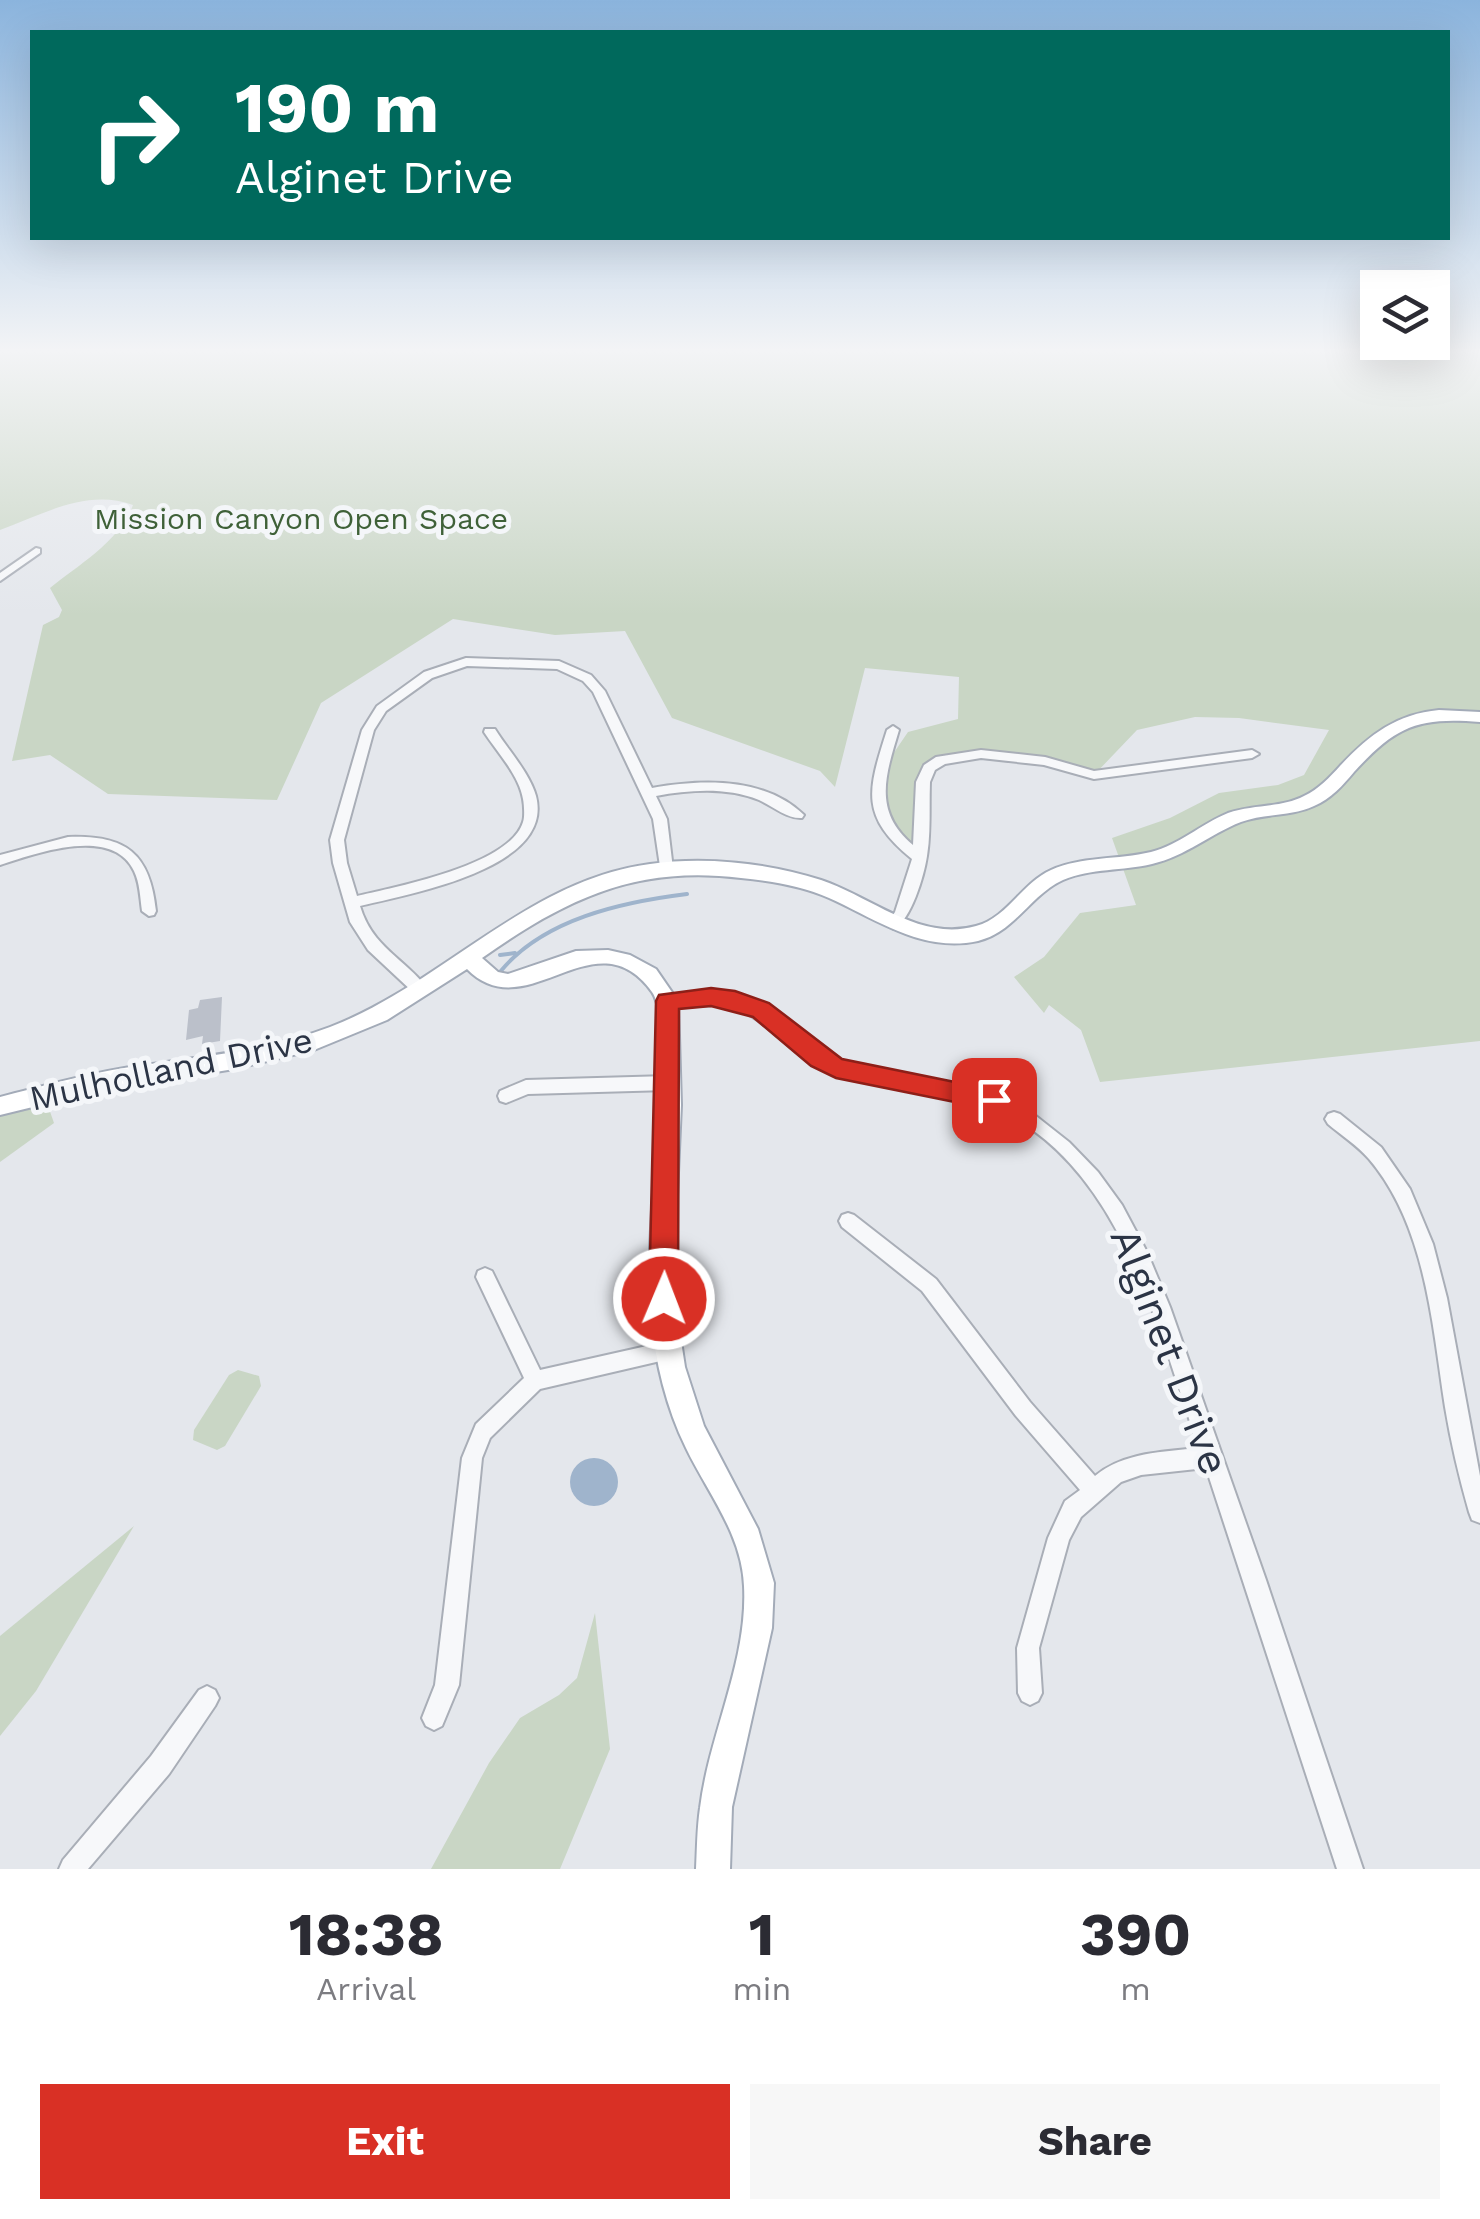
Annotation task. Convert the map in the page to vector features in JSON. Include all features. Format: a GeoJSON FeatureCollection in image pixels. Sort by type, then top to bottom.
{"type":"FeatureCollection","features":[{"type":"Feature","properties":{"kind":"main road","name":"Mulholland Drive"},"geometry":{"type":"LineString","coordinates":[[0,1106],[124,1077],[251,1059],[341,1032],[390,1009],[570,894],[619,876],[707,868],[814,886],[894,924],[945,938],[987,932],[1053,876],[1160,856],[1231,820],[1315,799],[1364,750],[1412,716],[1442,713],[1480,717]]}},
{"type":"Feature","properties":{"kind":"main road"},"geometry":{"type":"LineString","coordinates":[[490,978],[498,938]]}},
{"type":"Feature","properties":{"kind":"main road"},"geometry":{"type":"LineString","coordinates":[[426,985],[472,975],[510,982],[582,958],[606,957],[627,961],[648,972],[668,1001],[664,1299],[669,1350],[686,1416],[757,1566],[760,1599],[757,1628],[716,1807],[713,1869]]}},
{"type":"Feature","properties":{"kind":"main road"},"geometry":{"type":"LineString","coordinates":[[469,958],[490,978]]}},
{"type":"Feature","properties":{"kind":"street"},"geometry":{"type":"LineString","coordinates":[[0,578],[36,550]]}},
{"type":"Feature","properties":{"kind":"street"},"geometry":{"type":"LineString","coordinates":[[426,985],[373,946],[357,922],[337,840],[368,730],[381,709],[444,666],[490,660],[532,661],[575,670],[599,692],[649,793],[660,819],[666,869]]}},
{"type":"Feature","properties":{"kind":"street"},"geometry":{"type":"LineString","coordinates":[[892,730],[878,776],[877,809],[897,840],[920,858]]}},
{"type":"Feature","properties":{"kind":"street"},"geometry":{"type":"LineString","coordinates":[[350,903],[481,866],[504,856],[518,842],[532,814],[530,798],[490,732]]}},
{"type":"Feature","properties":{"kind":"street"},"geometry":{"type":"LineString","coordinates":[[894,924],[902,913],[920,858],[922,782],[929,768],[940,760],[981,754],[1045,761],[1094,775],[1252,754]]}},
{"type":"Feature","properties":{"kind":"street"},"geometry":{"type":"LineString","coordinates":[[649,793],[680,786],[727,786],[779,802],[797,815]]}},
{"type":"Feature","properties":{"kind":"street"},"geometry":{"type":"LineString","coordinates":[[0,860],[37,846],[72,840],[103,845],[132,857],[144,878],[149,910]]}},
{"type":"Feature","properties":{"kind":"street","name":"Alginet Drive"},"geometry":{"type":"LineString","coordinates":[[668,1001],[711,997],[735,1000],[761,1010],[836,1068],[994,1100],[1059,1143],[1105,1197],[1140,1254],[1213,1457],[1350,1869]]}},
{"type":"Feature","properties":{"kind":"street"},"geometry":{"type":"LineString","coordinates":[[506,1096],[526,1087],[668,1082]]}},
{"type":"Feature","properties":{"kind":"street"},"geometry":{"type":"LineString","coordinates":[[1334,1119],[1360,1135],[1378,1156],[1416,1224],[1438,1306],[1480,1512]]}},
{"type":"Feature","properties":{"kind":"street"},"geometry":{"type":"LineString","coordinates":[[848,1221],[868,1241],[929,1285],[1023,1409],[1093,1490]]}},
{"type":"Feature","properties":{"kind":"street"},"geometry":{"type":"LineString","coordinates":[[486,1278],[536,1381]]}},
{"type":"Feature","properties":{"kind":"street"},"geometry":{"type":"LineString","coordinates":[[434,1718],[447,1685],[472,1458],[483,1431],[506,1404],[536,1381],[669,1350]]}},
{"type":"Feature","properties":{"kind":"street"},"geometry":{"type":"LineString","coordinates":[[1030,1694],[1028,1648],[1059,1538],[1073,1509],[1115,1473],[1141,1465],[1213,1457]]}},
{"type":"Feature","properties":{"kind":"street"},"geometry":{"type":"LineString","coordinates":[[72,1869],[160,1765],[208,1698]]}},
{"type":"Feature","properties":{"kind":"green space","name":"Mission Canyon Open Space"},"geometry":{"type":"Polygon","coordinates":[[[0,440],[1480,440],[1480,1041],[1100,1082],[1081,1030],[1049,1005],[1044,1013],[1014,977],[1044,957],[1080,913],[1136,905],[1112,838],[1170,818],[1219,793],[1278,785],[1304,775],[1329,730],[1239,718],[1195,717],[1137,730],[1094,775],[1045,761],[981,754],[929,768],[920,858],[897,840],[878,776],[908,732],[958,719],[959,677],[865,668],[835,787],[820,771],[672,718],[625,631],[555,635],[453,619],[321,703],[277,800],[108,794],[50,755],[12,761],[43,625],[59,617],[62,610],[50,588],[108,541],[133,505],[99,499],[49,511],[0,530],[0,440]]]}},
{"type":"Feature","properties":{"kind":"green space"},"geometry":{"type":"Polygon","coordinates":[[[47,1103],[54,1123],[0,1162],[0,1115],[47,1103]]]}},
{"type":"Feature","properties":{"kind":"green space"},"geometry":{"type":"Polygon","coordinates":[[[238,1370],[259,1376],[261,1386],[225,1446],[217,1450],[193,1440],[194,1430],[229,1375],[238,1370]]]}},
{"type":"Feature","properties":{"kind":"green space"},"geometry":{"type":"Polygon","coordinates":[[[134,1526],[36,1691],[0,1736],[0,1636],[134,1526]]]}},
{"type":"Feature","properties":{"kind":"green space"},"geometry":{"type":"Polygon","coordinates":[[[595,1613],[610,1749],[560,1869],[431,1869],[489,1763],[520,1718],[559,1695],[577,1678],[595,1613]]]}},
{"type":"Feature","properties":{"kind":"water"},"geometry":{"type":"Polygon","coordinates":[[[594,1458],[611,1465],[618,1482],[611,1499],[594,1506],[577,1499],[570,1482],[577,1465],[594,1458]]]}},
{"type":"Feature","properties":{"kind":"building"},"geometry":{"type":"Polygon","coordinates":[[[222,997],[220,1041],[202,1044],[203,1036],[186,1040],[189,1010],[198,1008],[200,1000],[222,997]]]}},
{"type":"Feature","properties":{"kind":"waterway"},"geometry":{"type":"LineString","coordinates":[[500,972],[518,954],[561,926],[611,908],[687,894]]}},
{"type":"Feature","properties":{"kind":"waterway"},"geometry":{"type":"LineString","coordinates":[[500,955],[515,953]]}},
{"type":"Feature","properties":{"kind":"route"},"geometry":{"type":"LineString","coordinates":[[664,1299],[668,1001],[711,997],[735,1000],[761,1010],[836,1068],[994,1100]]}}]}
